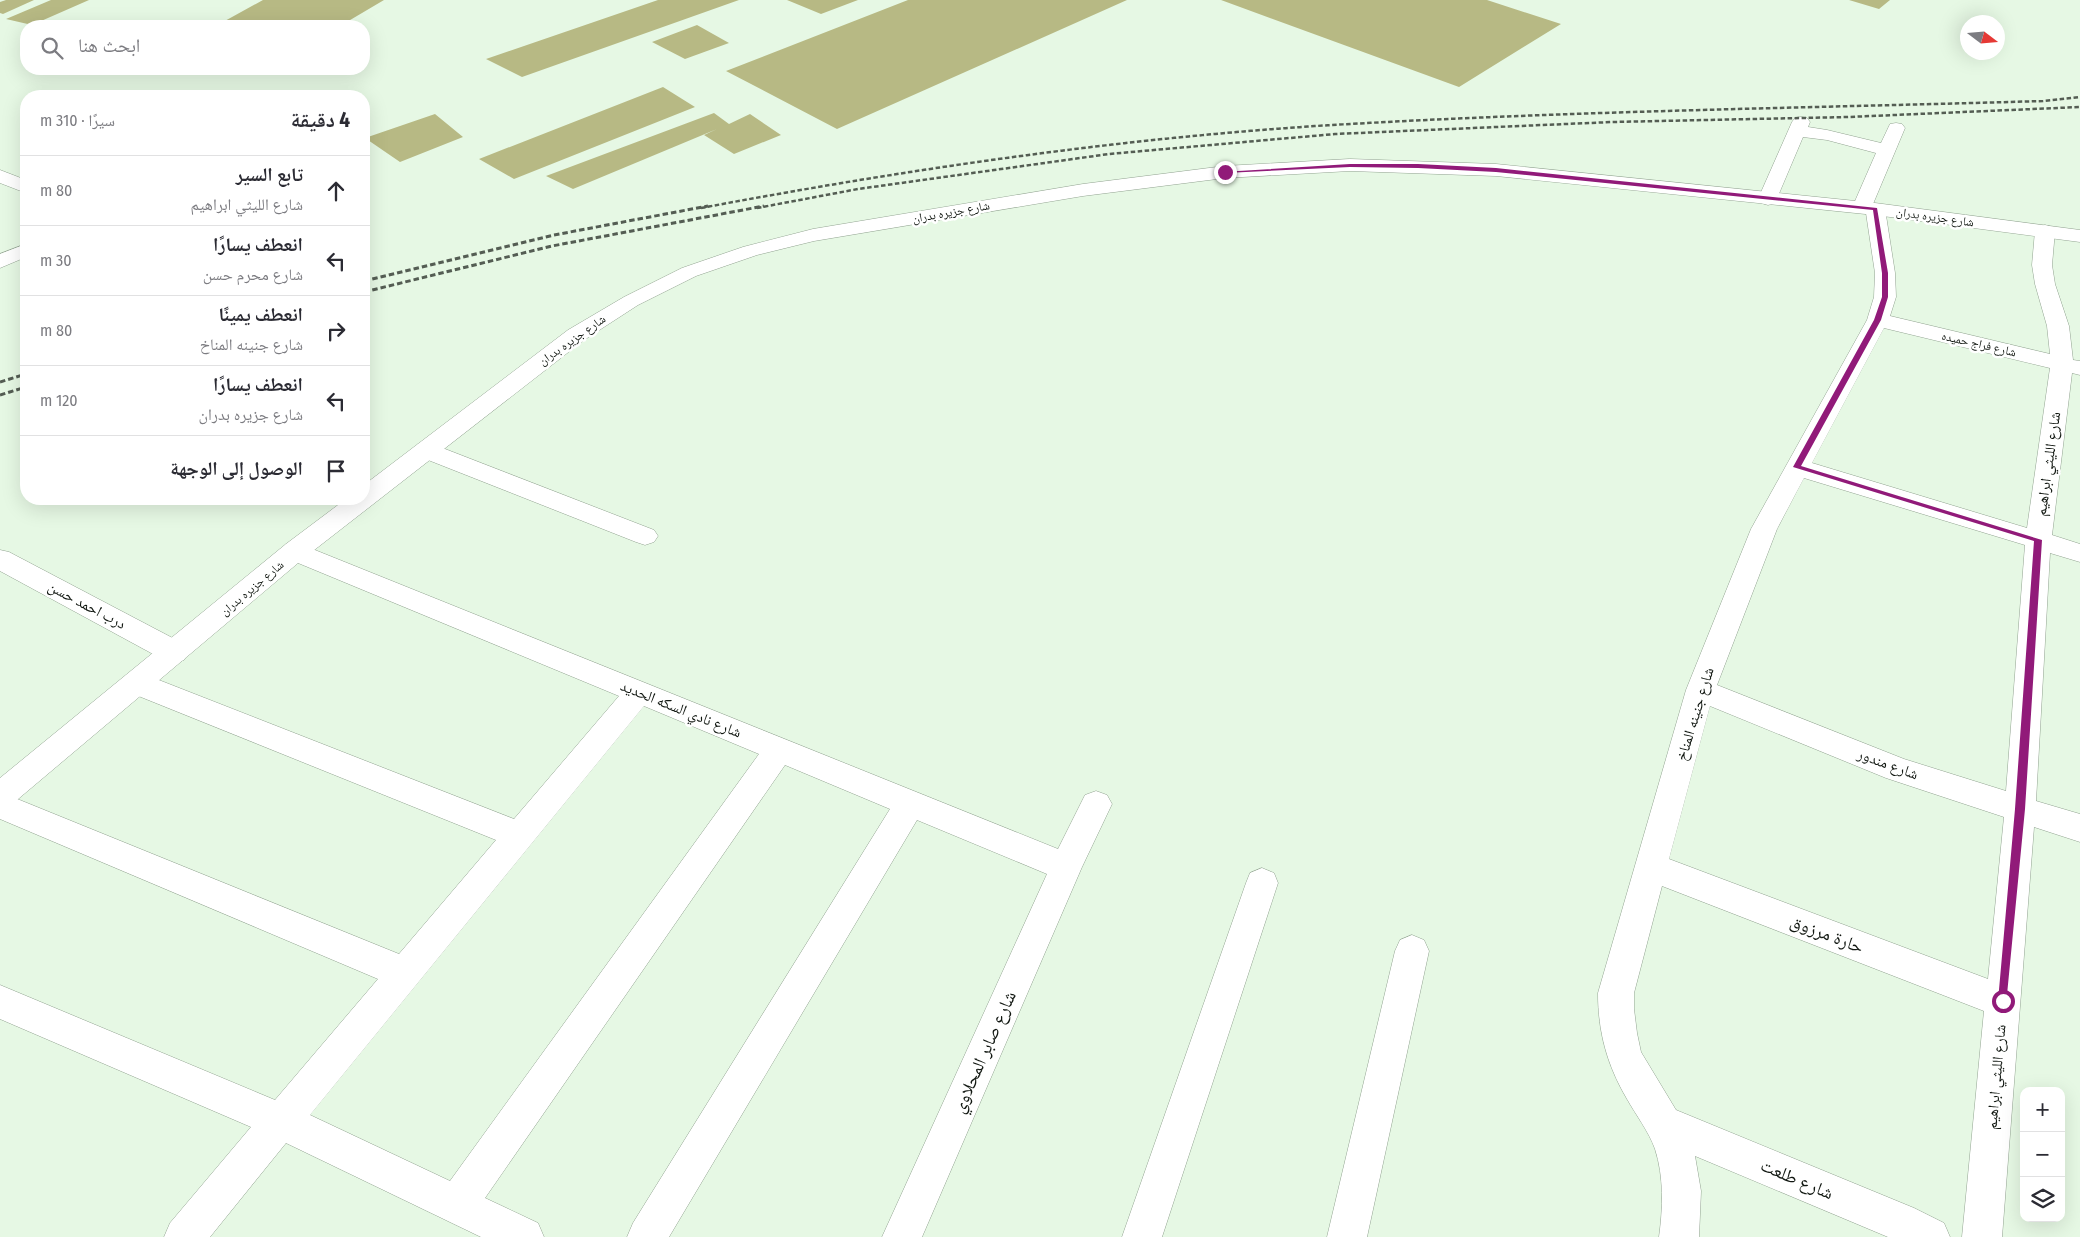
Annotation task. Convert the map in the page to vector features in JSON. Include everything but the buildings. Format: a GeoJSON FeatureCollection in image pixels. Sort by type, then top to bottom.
{"type":"FeatureCollection","features":[{"type":"Feature","properties":{"kind":"street"},"geometry":{"type":"LineString","coordinates":[[1768,199],[1799,127],[1887,150]]}},
{"type":"Feature","properties":{"kind":"street"},"geometry":{"type":"LineString","coordinates":[[1869,208],[1896,128]]}},
{"type":"Feature","properties":{"kind":"street","name":"شارع جزيره بدران"},"geometry":{"type":"LineString","coordinates":[[370,494],[576,335],[630,301],[697,269],[750,251],[813,235],[1083,190],[1166,178],[1284,167],[1418,166],[1496,170],[1869,208],[2080,236]]}},
{"type":"Feature","properties":{"kind":"street"},"geometry":{"type":"LineString","coordinates":[[0,176],[20,184]]}},
{"type":"Feature","properties":{"kind":"street","name":"شارع جنينه المناخ"},"geometry":{"type":"LineString","coordinates":[[1679,1237],[1683,1204],[1678,1163],[1664,1124],[1626,1058],[1616,1026],[1616,993],[1700,690],[1764,529],[1878,320],[1885,297],[1885,273],[1869,208]]}},
{"type":"Feature","properties":{"kind":"street","name":"شارع الليثي ابراهيم"},"geometry":{"type":"LineString","coordinates":[[1982,1237],[2020,809],[2038,540],[2071,366],[2042,265],[2045,231]]}},
{"type":"Feature","properties":{"kind":"street"},"geometry":{"type":"LineString","coordinates":[[0,262],[20,253]]}},
{"type":"Feature","properties":{"kind":"street","name":"شارع فراج حميده"},"geometry":{"type":"LineString","coordinates":[[1878,320],[2071,366]]}},
{"type":"Feature","properties":{"kind":"street"},"geometry":{"type":"LineString","coordinates":[[427,450],[645,536]]}},
{"type":"Feature","properties":{"kind":"street"},"geometry":{"type":"LineString","coordinates":[[1797,467],[2080,553]]}},
{"type":"Feature","properties":{"kind":"street","name":"شارع جزيره بدران"},"geometry":{"type":"LineString","coordinates":[[0,796],[296,551],[356,505]]}},
{"type":"Feature","properties":{"kind":"street","name":"شارع نادي السكه الحديد"},"geometry":{"type":"LineString","coordinates":[[296,551],[1066,867]]}},
{"type":"Feature","properties":{"kind":"street","name":"درب احمد حسن"},"geometry":{"type":"LineString","coordinates":[[0,559],[174,652]]}},
{"type":"Feature","properties":{"kind":"street"},"geometry":{"type":"LineString","coordinates":[[136,683],[519,835]]}},
{"type":"Feature","properties":{"kind":"street","name":"شارع مندور"},"geometry":{"type":"LineString","coordinates":[[1700,690],[1897,769],[2080,828]]}},
{"type":"Feature","properties":{"kind":"street"},"geometry":{"type":"LineString","coordinates":[[184,1237],[640,692]]}},
{"type":"Feature","properties":{"kind":"street"},"geometry":{"type":"LineString","coordinates":[[457,1205],[779,750]]}},
{"type":"Feature","properties":{"kind":"street"},"geometry":{"type":"LineString","coordinates":[[647,1237],[910,803]]}},
{"type":"Feature","properties":{"kind":"street","name":"شارع صابر المحلاوي"},"geometry":{"type":"LineString","coordinates":[[907,1235],[1066,867],[1096,804]]}},
{"type":"Feature","properties":{"kind":"street"},"geometry":{"type":"LineString","coordinates":[[0,805],[404,973]]}},
{"type":"Feature","properties":{"kind":"street","name":"حارة مرزوق"},"geometry":{"type":"LineString","coordinates":[[1651,867],[2003,1001]]}},
{"type":"Feature","properties":{"kind":"street"},"geometry":{"type":"LineString","coordinates":[[1142,1237],[1262,883]]}},
{"type":"Feature","properties":{"kind":"street"},"geometry":{"type":"LineString","coordinates":[[1347,1237],[1412,951]]}},
{"type":"Feature","properties":{"kind":"street"},"geometry":{"type":"LineString","coordinates":[[0,1002],[281,1121],[524,1237]]}},
{"type":"Feature","properties":{"kind":"street","name":"شارع طلعت"},"geometry":{"type":"LineString","coordinates":[[1664,1124],[1900,1222],[1930,1237]]}},
{"type":"Feature","properties":{"kind":"railway"},"geometry":{"type":"LineString","coordinates":[[701,208],[936,168],[1094,147],[1253,131],[1510,116],[2043,101],[2080,97]]}},
{"type":"Feature","properties":{"kind":"railway"},"geometry":{"type":"LineString","coordinates":[[757,208],[858,189],[1109,154],[1335,134],[1612,122],[1848,117],[2080,107]]}},
{"type":"Feature","properties":{"kind":"railway"},"geometry":{"type":"LineString","coordinates":[[370,280],[554,235],[708,206]]}},
{"type":"Feature","properties":{"kind":"railway"},"geometry":{"type":"LineString","coordinates":[[370,291],[552,246],[764,206]]}},
{"type":"Feature","properties":{"kind":"railway"},"geometry":{"type":"LineString","coordinates":[[0,382],[20,376]]}},
{"type":"Feature","properties":{"kind":"railway"},"geometry":{"type":"LineString","coordinates":[[0,395],[20,389]]}},
{"type":"Feature","properties":{"kind":"route"},"geometry":{"type":"LineString","coordinates":[[1225,172],[1284,167],[1350,165],[1496,170],[1875,209],[1885,273],[1885,297],[1878,320],[1797,467],[2038,540],[2020,809],[2003,1001]]}}]}
